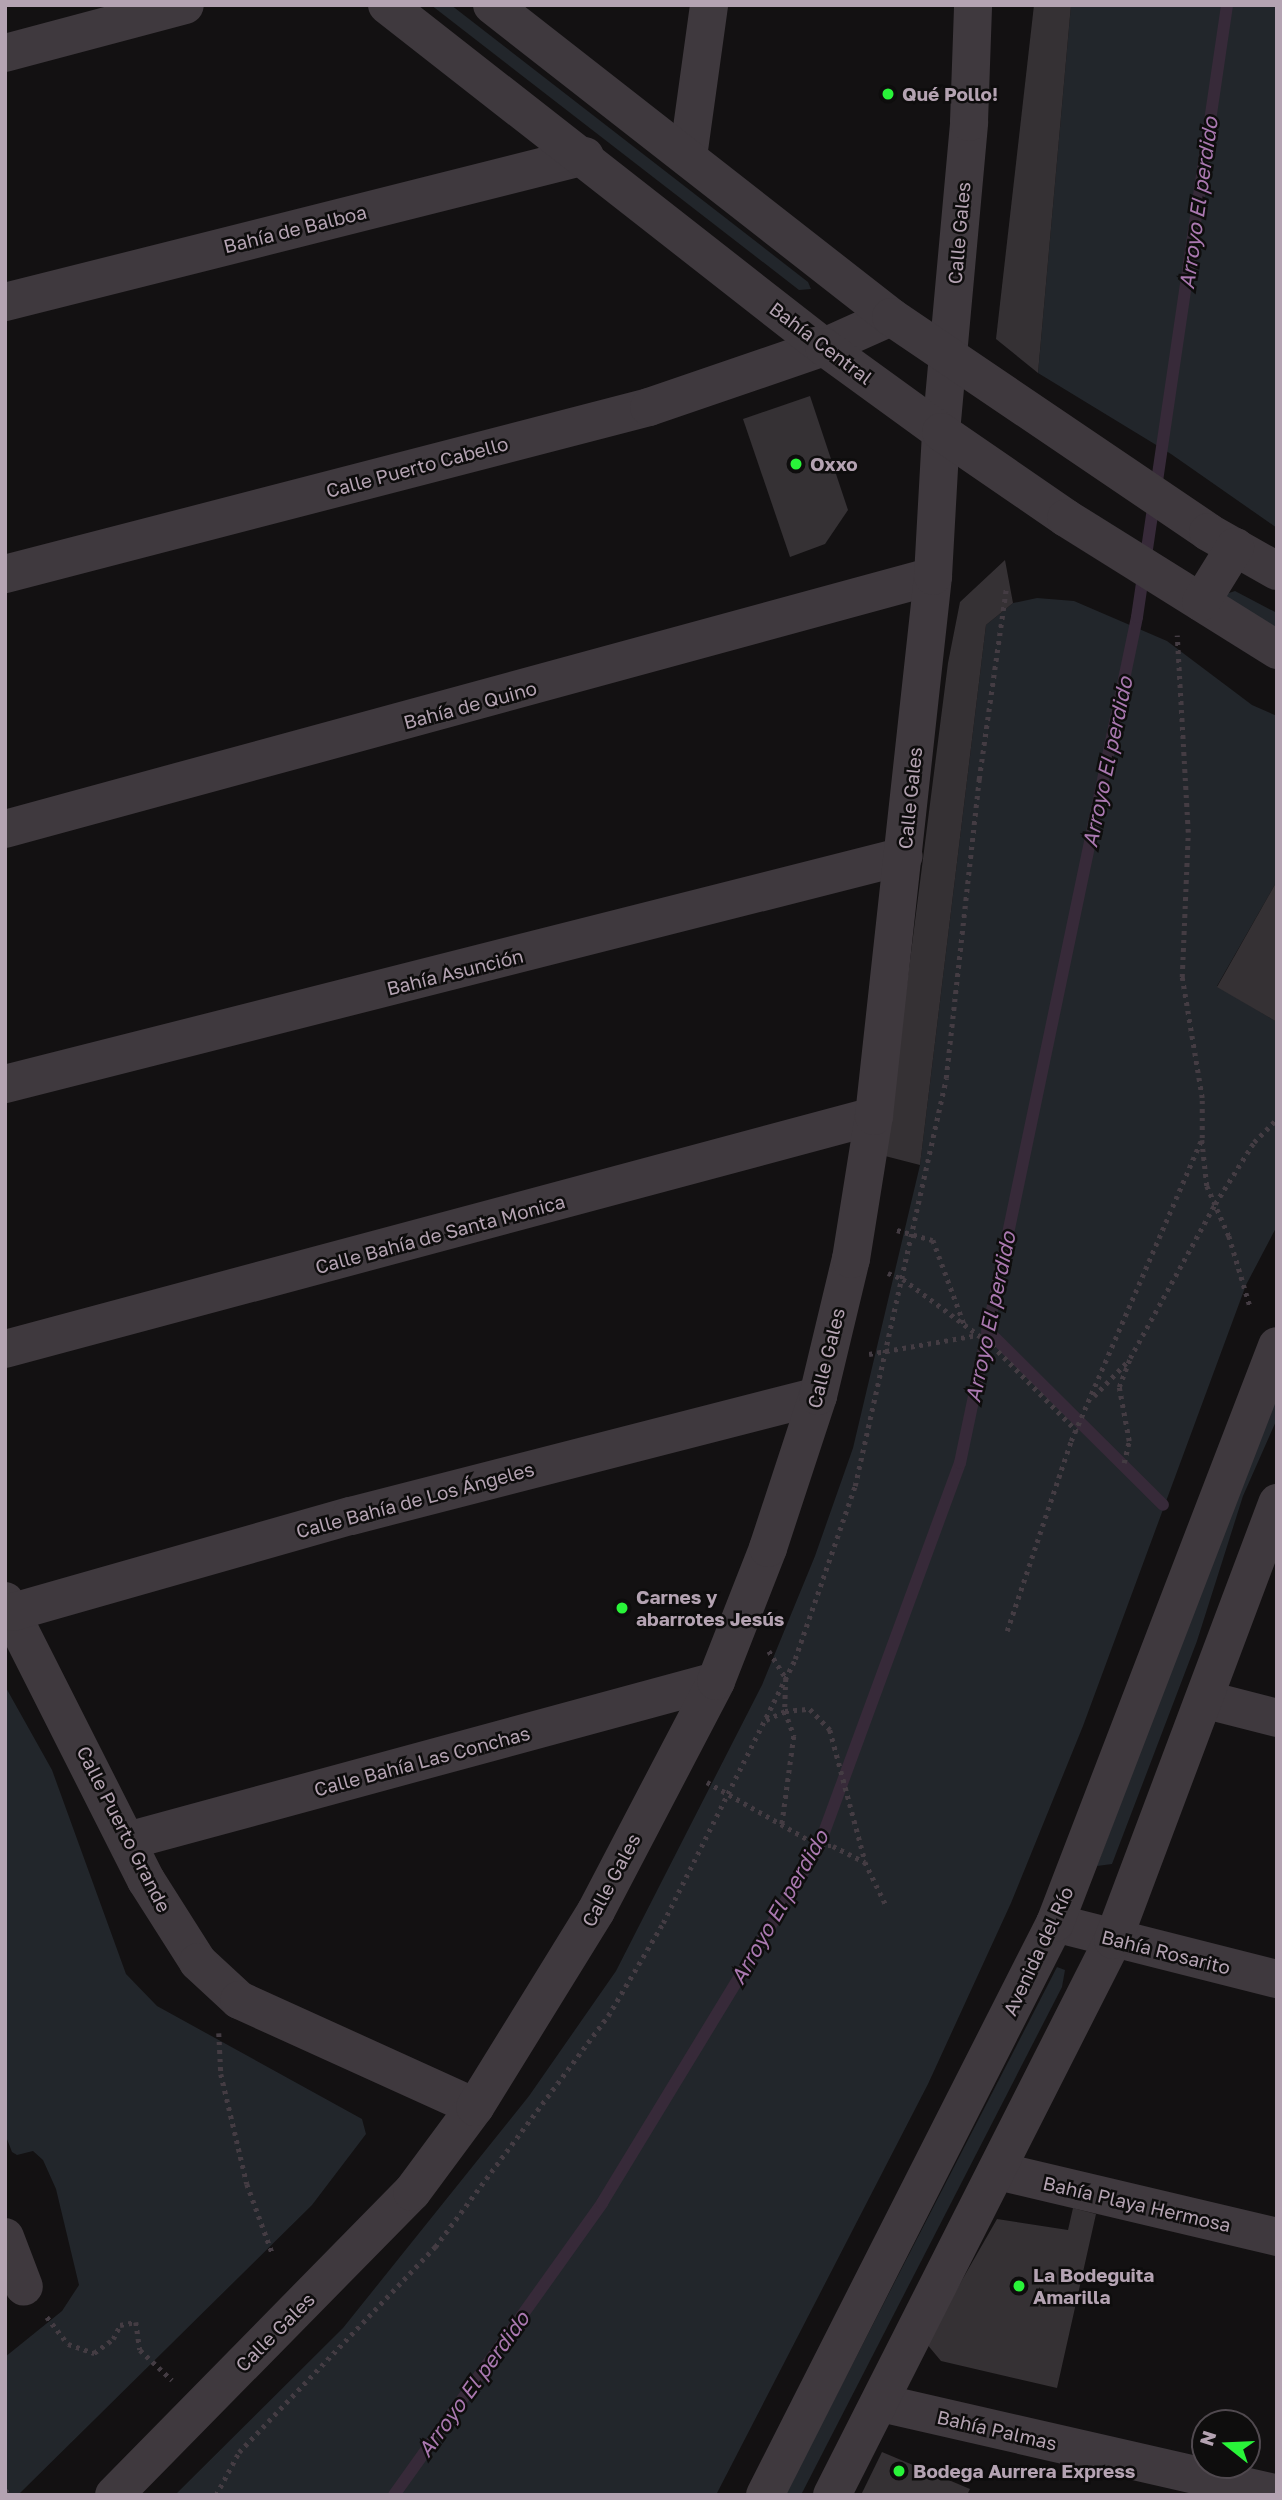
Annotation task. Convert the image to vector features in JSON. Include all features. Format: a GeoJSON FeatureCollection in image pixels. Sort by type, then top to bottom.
{"type":"FeatureCollection","features":[{"type":"Feature","properties":{"kind":"street"},"geometry":{"type":"LineString","coordinates":[[5,53],[185,5]]}},
{"type":"Feature","properties":{"kind":"street","name":"Bahía Central"},"geometry":{"type":"LineString","coordinates":[[387,5],[585,156],[824,347],[941,432],[1066,518],[1277,650]]}},
{"type":"Feature","properties":{"kind":"street"},"geometry":{"type":"LineString","coordinates":[[492,5],[891,317],[1222,539],[1277,571]]}},
{"type":"Feature","properties":{"kind":"street"},"geometry":{"type":"LineString","coordinates":[[688,157],[709,5]]}},
{"type":"Feature","properties":{"kind":"street","name":"Calle Gales"},"geometry":{"type":"LineString","coordinates":[[114,2495],[412,2192],[475,2107],[596,1911],[716,1681],[818,1396],[851,1259],[874,1116],[904,856],[933,576],[941,432],[969,122],[973,5]]}},
{"type":"Feature","properties":{"kind":"street","name":"Bahía de Balboa"},"geometry":{"type":"LineString","coordinates":[[5,302],[585,156]]}},
{"type":"Feature","properties":{"kind":"street","name":"Calle Puerto Cabello"},"geometry":{"type":"LineString","coordinates":[[5,574],[649,407],[824,347],[891,317]]}},
{"type":"Feature","properties":{"kind":"street"},"geometry":{"type":"LineString","coordinates":[[1190,595],[1222,539]]}},
{"type":"Feature","properties":{"kind":"street","name":"Bahía de Quino"},"geometry":{"type":"LineString","coordinates":[[5,830],[933,576]]}},
{"type":"Feature","properties":{"kind":"street","name":"Bahía Asunción"},"geometry":{"type":"LineString","coordinates":[[5,1084],[904,856]]}},
{"type":"Feature","properties":{"kind":"street","name":"Calle Bahía de Santa Monica"},"geometry":{"type":"LineString","coordinates":[[5,1349],[874,1116]]}},
{"type":"Feature","properties":{"kind":"street","name":"Avenida del Río"},"geometry":{"type":"LineString","coordinates":[[765,2495],[1055,1923],[1277,1346]]}},
{"type":"Feature","properties":{"kind":"street","name":"Calle Bahía de Los Ángeles"},"geometry":{"type":"LineString","coordinates":[[9,1606],[818,1396]]}},
{"type":"Feature","properties":{"kind":"street"},"geometry":{"type":"LineString","coordinates":[[832,2495],[1114,1940],[1207,1700],[1277,1503]]}},
{"type":"Feature","properties":{"kind":"street","name":"Calle Puerto Grande"},"geometry":{"type":"LineString","coordinates":[[9,1606],[146,1880],[198,1962],[239,2000],[475,2107]]}},
{"type":"Feature","properties":{"kind":"street","name":"Calle Bahía Las Conchas"},"geometry":{"type":"LineString","coordinates":[[127,1841],[716,1681]]}},
{"type":"Feature","properties":{"kind":"street"},"geometry":{"type":"LineString","coordinates":[[1207,1700],[1277,1718]]}},
{"type":"Feature","properties":{"kind":"street","name":"Bahía Rosarito"},"geometry":{"type":"LineString","coordinates":[[1055,1923],[1277,1979]]}},
{"type":"Feature","properties":{"kind":"street","name":"Bahía Playa Hermosa"},"geometry":{"type":"LineString","coordinates":[[998,2171],[1277,2237]]}},
{"type":"Feature","properties":{"kind":"street"},"geometry":{"type":"LineString","coordinates":[[5,2237],[24,2287]]}},
{"type":"Feature","properties":{"kind":"street","name":"Bahía Palmas"},"geometry":{"type":"LineString","coordinates":[[881,2403],[1277,2494]]}},
{"type":"Feature","properties":{"kind":"path"},"geometry":{"type":"LineString","coordinates":[[1177,634],[1188,832],[1182,977],[1202,1098],[1202,1138],[1207,1186],[1250,1307]]}},
{"type":"Feature","properties":{"kind":"path"},"geometry":{"type":"LineString","coordinates":[[1124,1463],[1129,1441],[1119,1387],[1130,1358],[1215,1204],[1254,1142],[1277,1119]]}},
{"type":"Feature","properties":{"kind":"path"},"geometry":{"type":"LineString","coordinates":[[1007,1631],[1077,1431],[1202,1138]]}},
{"type":"Feature","properties":{"kind":"path"},"geometry":{"type":"LineString","coordinates":[[896,1230],[933,1240],[965,1325]]}},
{"type":"Feature","properties":{"kind":"path"},"geometry":{"type":"LineString","coordinates":[[888,1273],[903,1279],[979,1335],[1077,1431]]}},
{"type":"Feature","properties":{"kind":"path"},"geometry":{"type":"LineString","coordinates":[[869,1354],[979,1335]]}},
{"type":"Feature","properties":{"kind":"path"},"geometry":{"type":"LineString","coordinates":[[1091,1399],[1130,1358]]}},
{"type":"Feature","properties":{"kind":"path"},"geometry":{"type":"LineString","coordinates":[[768,1650],[786,1678],[785,1711],[794,1736],[782,1825]]}},
{"type":"Feature","properties":{"kind":"path"},"geometry":{"type":"LineString","coordinates":[[766,1720],[785,1711],[810,1709],[830,1730],[865,1862],[886,1905]]}},
{"type":"Feature","properties":{"kind":"path"},"geometry":{"type":"LineString","coordinates":[[707,1782],[819,1846],[833,1846],[865,1862]]}},
{"type":"Feature","properties":{"kind":"path"},"geometry":{"type":"LineString","coordinates":[[220,2031],[221,2074],[241,2160],[273,2255]]}},
{"type":"Feature","properties":{"kind":"path"},"geometry":{"type":"LineString","coordinates":[[24,2287],[68,2344],[94,2353],[113,2339],[120,2325],[135,2322],[140,2329],[140,2350],[201,2407]]}},
{"type":"Feature","properties":{"kind":"path"},"geometry":{"type":"LineString","coordinates":[[5,2490],[11,2495]]}},
{"type":"Feature","properties":{"kind":"shaded area"},"geometry":{"type":"Polygon","coordinates":[[[431,5],[451,5],[808,282],[811,289],[799,290],[431,5]]]}},
{"type":"Feature","properties":{"kind":"shaded area"},"geometry":{"type":"Polygon","coordinates":[[[1071,5],[1277,5],[1277,528],[1171,454],[1038,373],[1071,5]]]}},
{"type":"Feature","properties":{"kind":"shaded area"},"geometry":{"type":"Polygon","coordinates":[[[1235,591],[1277,613],[1277,634],[1229,604],[1226,594],[1235,591]]]}},
{"type":"Feature","properties":{"kind":"shaded area"},"geometry":{"type":"Polygon","coordinates":[[[1037,598],[1074,601],[1167,641],[1252,705],[1277,716],[1277,881],[1217,986],[1277,1022],[1277,1226],[1246,1285],[1083,1726],[1011,1903],[928,2084],[716,2495],[175,2495],[343,2328],[529,2096],[616,1971],[762,1685],[815,1556],[853,1448],[920,1165],[986,625],[1013,603],[1037,598]]]}},
{"type":"Feature","properties":{"kind":"shaded area"},"geometry":{"type":"Polygon","coordinates":[[[1277,1389],[1277,1419],[1243,1496],[1197,1641],[1112,1864],[1097,1866],[1277,1389]]]}},
{"type":"Feature","properties":{"kind":"shaded area"},"geometry":{"type":"Polygon","coordinates":[[[5,1686],[52,1770],[126,1974],[157,2006],[362,2119],[366,2134],[312,2205],[18,2495],[5,2495],[5,2357],[62,2311],[79,2285],[56,2189],[43,2160],[33,2151],[17,2155],[12,2152],[5,2134],[5,1686]]]}},
{"type":"Feature","properties":{"kind":"shaded area"},"geometry":{"type":"Polygon","coordinates":[[[1057,1967],[1065,1970],[1062,1987],[801,2495],[785,2495],[1057,1967]]]}},
{"type":"Feature","properties":{"kind":"building"},"geometry":{"type":"Polygon","coordinates":[[[1034,5],[1071,5],[1038,373],[996,339],[1034,5]]]}},
{"type":"Feature","properties":{"kind":"building","name":"Oxxo"},"geometry":{"type":"Polygon","coordinates":[[[810,396],[848,510],[825,544],[790,557],[743,419],[810,396]]]}},
{"type":"Feature","properties":{"kind":"building"},"geometry":{"type":"Polygon","coordinates":[[[1005,560],[1013,603],[986,625],[920,1165],[885,1156],[948,663],[960,602],[1005,560]]]}},
{"type":"Feature","properties":{"kind":"building"},"geometry":{"type":"Polygon","coordinates":[[[1277,881],[1277,1022],[1217,987],[1277,881]]]}},
{"type":"Feature","properties":{"kind":"building","name":"La Bodeguita Amarilla"},"geometry":{"type":"Polygon","coordinates":[[[1073,2208],[1096,2214],[1057,2388],[941,2361],[926,2343],[997,2219],[1068,2230],[1073,2208]]]}},
{"type":"Feature","properties":{"kind":"building","name":"Bodega Aurrera Express"},"geometry":{"type":"Polygon","coordinates":[[[882,2452],[970,2489],[967,2495],[861,2495],[882,2452]]]}},
{"type":"Feature","properties":{"kind":"waterway","name":"Arroyo El perdido"},"geometry":{"type":"LineString","coordinates":[[394,2495],[602,2203],[819,1846],[960,1463],[1137,617],[1227,5]]}},
{"type":"Feature","properties":{"kind":"waterway"},"geometry":{"type":"LineString","coordinates":[[987,1330],[1163,1505]]}},
{"type":"Feature","properties":{"kind":"place","name":"Qué Pollo!"},"geometry":{"type":"Point","coordinates":[888,94]}},
{"type":"Feature","properties":{"kind":"place","name":"Oxxo"},"geometry":{"type":"Point","coordinates":[796,464]}},
{"type":"Feature","properties":{"kind":"place","name":"Carnes y abarrotes Jesús"},"geometry":{"type":"Point","coordinates":[622,1608]}},
{"type":"Feature","properties":{"kind":"place","name":"La Bodeguita Amarilla"},"geometry":{"type":"Point","coordinates":[1019,2286]}},
{"type":"Feature","properties":{"kind":"place","name":"Bodega Aurrera Express"},"geometry":{"type":"Point","coordinates":[899,2471]}}]}
